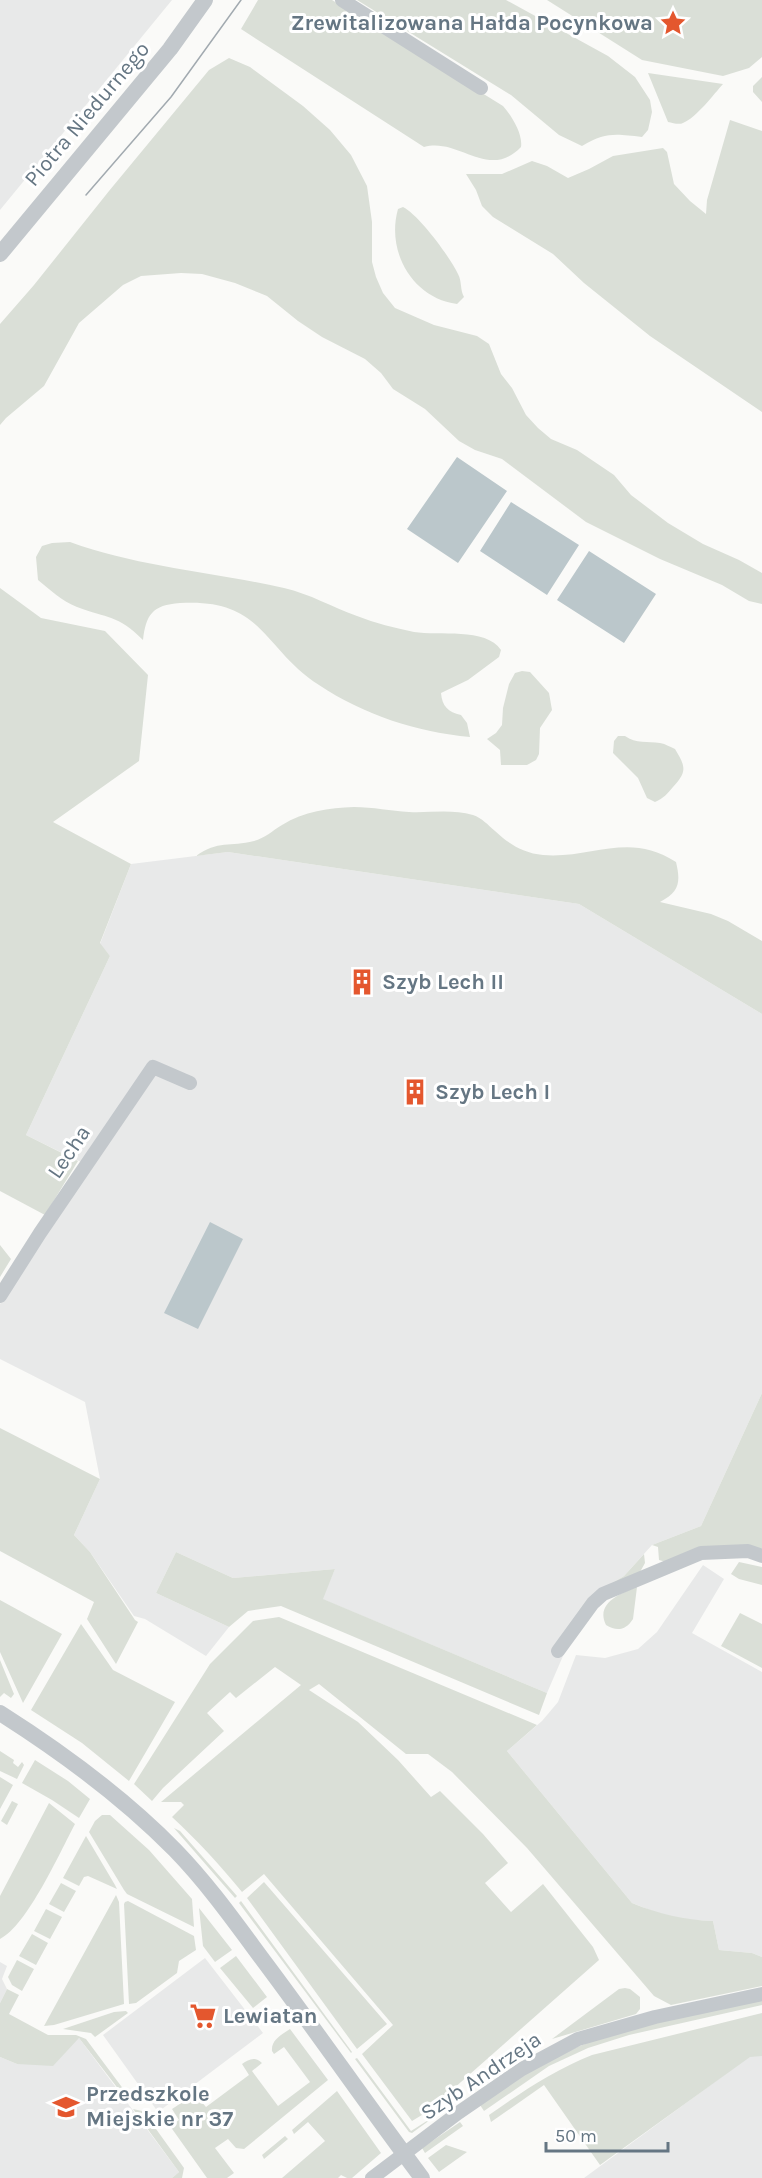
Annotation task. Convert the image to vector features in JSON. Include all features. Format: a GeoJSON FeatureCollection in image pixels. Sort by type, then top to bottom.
{"type":"FeatureCollection","features":[{"type":"Feature","properties":{"kind":"street","name":"Piotra Niedurnego"},"geometry":{"type":"LineString","coordinates":[[0,254],[170,49],[205,0]]}},
{"type":"Feature","properties":{"kind":"street"},"geometry":{"type":"LineString","coordinates":[[342,0],[480,88]]}},
{"type":"Feature","properties":{"kind":"street","name":"Lecha"},"geometry":{"type":"LineString","coordinates":[[0,1296],[153,1067],[190,1083]]}},
{"type":"Feature","properties":{"kind":"street"},"geometry":{"type":"LineString","coordinates":[[558,1652],[593,1603],[603,1594],[701,1553],[748,1551],[762,1556]]}},
{"type":"Feature","properties":{"kind":"street"},"geometry":{"type":"LineString","coordinates":[[0,1713],[103,1785],[142,1817],[176,1851],[228,1913],[422,2178]]}},
{"type":"Feature","properties":{"kind":"street","name":"Szyb Andrzeja"},"geometry":{"type":"LineString","coordinates":[[372,2178],[458,2113],[522,2069],[578,2039],[655,2017],[762,1994]]}},
{"type":"Feature","properties":{"kind":"shaded area"},"geometry":{"type":"Polygon","coordinates":[[[0,0],[172,0],[0,210],[0,0]]]}},
{"type":"Feature","properties":{"kind":"shaded area"},"geometry":{"type":"Polygon","coordinates":[[[258,0],[332,0],[503,106],[516,125],[521,147],[509,156],[497,160],[473,156],[449,148],[424,147],[241,29],[258,0]]]}},
{"type":"Feature","properties":{"kind":"shaded area"},"geometry":{"type":"Polygon","coordinates":[[[357,0],[506,0],[608,56],[635,77],[650,100],[652,112],[648,130],[642,137],[611,135],[598,138],[582,146],[559,135],[511,95],[357,0]]]}},
{"type":"Feature","properties":{"kind":"shaded area","name":"Zrewitalizowana Hałda Pocynkowa"},"geometry":{"type":"Polygon","coordinates":[[[547,0],[762,0],[762,57],[749,68],[723,76],[642,60],[547,0]]]}},
{"type":"Feature","properties":{"kind":"shaded area"},"geometry":{"type":"Polygon","coordinates":[[[229,58],[250,67],[303,106],[330,130],[351,155],[367,186],[372,222],[372,262],[376,277],[383,293],[395,308],[434,325],[477,336],[489,344],[501,374],[512,388],[526,415],[538,428],[551,439],[577,450],[614,475],[631,495],[668,523],[703,544],[762,573],[762,604],[749,601],[722,585],[660,559],[586,522],[502,459],[475,450],[459,441],[425,409],[393,389],[381,373],[365,359],[322,337],[267,296],[235,283],[202,274],[141,276],[123,285],[79,323],[44,386],[0,425],[0,324],[209,70],[229,58]]]}},
{"type":"Feature","properties":{"kind":"shaded area"},"geometry":{"type":"Polygon","coordinates":[[[648,73],[723,84],[693,116],[683,123],[676,124],[668,122],[648,73]]]}},
{"type":"Feature","properties":{"kind":"shaded area"},"geometry":{"type":"Polygon","coordinates":[[[762,77],[762,102],[753,92],[753,86],[762,77]]]}},
{"type":"Feature","properties":{"kind":"shaded area"},"geometry":{"type":"Polygon","coordinates":[[[730,120],[762,131],[762,412],[650,336],[584,283],[553,254],[493,217],[482,206],[466,174],[502,174],[532,161],[547,166],[568,178],[613,156],[663,148],[667,152],[674,184],[706,214],[707,200],[730,120]]]}},
{"type":"Feature","properties":{"kind":"shaded area"},"geometry":{"type":"Polygon","coordinates":[[[403,207],[425,227],[454,267],[464,297],[457,304],[427,293],[406,270],[396,241],[395,225],[398,209],[403,207]]]}},
{"type":"Feature","properties":{"kind":"shaded area"},"geometry":{"type":"Polygon","coordinates":[[[457,457],[507,491],[458,563],[407,529],[457,457]]]}},
{"type":"Feature","properties":{"kind":"shaded area"},"geometry":{"type":"Polygon","coordinates":[[[511,502],[579,545],[547,595],[480,551],[511,502]]]}},
{"type":"Feature","properties":{"kind":"shaded area"},"geometry":{"type":"Polygon","coordinates":[[[70,542],[149,563],[284,588],[364,619],[400,629],[424,633],[473,635],[484,638],[501,650],[499,657],[468,680],[441,693],[446,708],[461,715],[467,723],[470,737],[411,726],[373,713],[336,696],[300,671],[260,628],[229,608],[208,604],[180,603],[163,606],[152,613],[149,618],[143,640],[119,621],[66,602],[38,580],[36,557],[42,546],[70,542]]]}},
{"type":"Feature","properties":{"kind":"shaded area"},"geometry":{"type":"Polygon","coordinates":[[[589,551],[656,594],[624,643],[557,600],[589,551]]]}},
{"type":"Feature","properties":{"kind":"shaded area"},"geometry":{"type":"Polygon","coordinates":[[[0,588],[41,618],[105,631],[148,675],[139,761],[53,822],[131,864],[100,943],[110,956],[26,1135],[78,1161],[45,1215],[0,1191],[0,588]]]}},
{"type":"Feature","properties":{"kind":"shaded area"},"geometry":{"type":"Polygon","coordinates":[[[530,672],[549,693],[552,710],[540,728],[539,754],[536,760],[527,765],[501,765],[500,750],[487,739],[502,725],[503,708],[509,684],[515,673],[530,672]]]}},
{"type":"Feature","properties":{"kind":"shaded area"},"geometry":{"type":"Polygon","coordinates":[[[618,736],[662,743],[675,749],[683,765],[683,773],[667,794],[655,802],[647,798],[638,778],[613,753],[614,741],[618,736]]]}},
{"type":"Feature","properties":{"kind":"shaded area"},"geometry":{"type":"Polygon","coordinates":[[[354,807],[409,812],[457,812],[473,815],[511,844],[536,854],[561,855],[626,847],[642,848],[659,853],[676,862],[678,876],[675,890],[660,902],[711,914],[762,941],[762,1014],[579,904],[228,852],[196,856],[218,846],[258,840],[290,820],[308,813],[354,807]]]}},
{"type":"Feature","properties":{"kind":"shaded area"},"geometry":{"type":"Polygon","coordinates":[[[228,852],[579,904],[762,1014],[762,1393],[701,1526],[652,1545],[624,1576],[588,1598],[547,1693],[322,1599],[335,1569],[233,1578],[176,1552],[156,1593],[229,1627],[206,1656],[145,1619],[134,1616],[90,1552],[74,1535],[100,1479],[85,1402],[0,1359],[0,1304],[87,1165],[26,1135],[110,956],[100,944],[131,864],[228,852]]]}},
{"type":"Feature","properties":{"kind":"shaded area"},"geometry":{"type":"Polygon","coordinates":[[[210,1222],[243,1239],[198,1329],[164,1313],[210,1222]]]}},
{"type":"Feature","properties":{"kind":"shaded area"},"geometry":{"type":"Polygon","coordinates":[[[0,1245],[11,1259],[0,1277],[0,1245]]]}},
{"type":"Feature","properties":{"kind":"shaded area"},"geometry":{"type":"Polygon","coordinates":[[[762,1393],[762,1549],[748,1546],[724,1546],[702,1550],[666,1562],[659,1560],[658,1547],[652,1545],[701,1526],[762,1393]]]}},
{"type":"Feature","properties":{"kind":"shaded area"},"geometry":{"type":"Polygon","coordinates":[[[0,1428],[100,1479],[74,1535],[90,1552],[138,1622],[116,1664],[87,1619],[94,1602],[0,1551],[0,1428]]]}},
{"type":"Feature","properties":{"kind":"shaded area"},"geometry":{"type":"Polygon","coordinates":[[[176,1552],[233,1578],[335,1569],[323,1599],[547,1693],[539,1715],[281,1606],[248,1611],[229,1627],[156,1593],[176,1552]]]}},
{"type":"Feature","properties":{"kind":"shaded area"},"geometry":{"type":"Polygon","coordinates":[[[644,1554],[645,1563],[640,1572],[607,1589],[553,1648],[588,1598],[624,1576],[644,1554]]]}},
{"type":"Feature","properties":{"kind":"shaded area"},"geometry":{"type":"Polygon","coordinates":[[[739,1562],[762,1567],[762,1585],[739,1579],[731,1574],[739,1562]]]}},
{"type":"Feature","properties":{"kind":"shaded area"},"geometry":{"type":"Polygon","coordinates":[[[703,1565],[724,1579],[692,1633],[762,1672],[762,1957],[752,1953],[719,1950],[713,1921],[685,1920],[632,1903],[507,1751],[542,1721],[558,1702],[576,1655],[605,1658],[638,1649],[657,1632],[703,1565]]]}},
{"type":"Feature","properties":{"kind":"shaded area"},"geometry":{"type":"Polygon","coordinates":[[[637,1587],[633,1619],[630,1623],[618,1629],[606,1625],[604,1611],[611,1600],[637,1587]]]}},
{"type":"Feature","properties":{"kind":"shaded area"},"geometry":{"type":"Polygon","coordinates":[[[0,1600],[62,1634],[23,1703],[0,1652],[0,1600]]]}},
{"type":"Feature","properties":{"kind":"shaded area"},"geometry":{"type":"Polygon","coordinates":[[[740,1613],[762,1624],[762,1668],[721,1646],[740,1613]]]}},
{"type":"Feature","properties":{"kind":"shaded area"},"geometry":{"type":"Polygon","coordinates":[[[279,1617],[537,1725],[507,1751],[632,1903],[672,1916],[713,1921],[719,1950],[752,1953],[762,1957],[762,1986],[671,2005],[654,1996],[527,1848],[452,1772],[428,1754],[406,1754],[319,1684],[309,1690],[358,1722],[398,1760],[431,1797],[440,1791],[508,1863],[485,1883],[511,1912],[543,1884],[593,1947],[599,1960],[444,2097],[440,2104],[412,2121],[362,2054],[393,2025],[264,1874],[242,1892],[172,1817],[184,1805],[181,1802],[161,1802],[301,1685],[275,1667],[236,1698],[230,1692],[207,1713],[224,1731],[152,1801],[134,1784],[210,1664],[253,1621],[279,1617]]]}},
{"type":"Feature","properties":{"kind":"shaded area"},"geometry":{"type":"Polygon","coordinates":[[[81,1624],[113,1670],[175,1702],[129,1781],[82,1743],[31,1710],[81,1624]]]}},
{"type":"Feature","properties":{"kind":"shaded area"},"geometry":{"type":"Polygon","coordinates":[[[0,1660],[14,1694],[11,1698],[4,1693],[0,1697],[0,1660]]]}},
{"type":"Feature","properties":{"kind":"shaded area"},"geometry":{"type":"Polygon","coordinates":[[[0,1751],[14,1760],[13,1763],[18,1767],[22,1762],[24,1765],[17,1779],[0,1771],[0,1751]]]}},
{"type":"Feature","properties":{"kind":"shaded area"},"geometry":{"type":"Polygon","coordinates":[[[35,1760],[68,1781],[90,1799],[79,1818],[22,1783],[35,1760]]]}},
{"type":"Feature","properties":{"kind":"shaded area"},"geometry":{"type":"Polygon","coordinates":[[[0,1777],[13,1785],[0,1809],[0,1777]]]}},
{"type":"Feature","properties":{"kind":"shaded area"},"geometry":{"type":"Polygon","coordinates":[[[12,1801],[18,1804],[7,1825],[1,1821],[12,1801]]]}},
{"type":"Feature","properties":{"kind":"shaded area"},"geometry":{"type":"Polygon","coordinates":[[[49,1803],[75,1824],[32,1904],[21,1919],[0,1939],[0,1896],[49,1803]]]}},
{"type":"Feature","properties":{"kind":"shaded area"},"geometry":{"type":"Polygon","coordinates":[[[102,1815],[110,1815],[149,1850],[192,1899],[194,1927],[127,1894],[89,1832],[95,1821],[102,1815]]]}},
{"type":"Feature","properties":{"kind":"shaded area"},"geometry":{"type":"Polygon","coordinates":[[[174,1828],[180,1831],[237,1896],[235,1898],[174,1828]]]}},
{"type":"Feature","properties":{"kind":"shaded area"},"geometry":{"type":"Polygon","coordinates":[[[86,1836],[117,1889],[88,1876],[84,1877],[79,1886],[63,1878],[86,1836]]]}},
{"type":"Feature","properties":{"kind":"shaded area"},"geometry":{"type":"Polygon","coordinates":[[[264,1882],[387,2024],[357,2049],[247,1898],[264,1882]]]}},
{"type":"Feature","properties":{"kind":"shaded area"},"geometry":{"type":"Polygon","coordinates":[[[61,1883],[76,1891],[64,1912],[49,1904],[61,1883]]]}},
{"type":"Feature","properties":{"kind":"shaded area"},"geometry":{"type":"Polygon","coordinates":[[[116,1895],[119,1902],[124,2004],[44,2026],[116,1895]]]}},
{"type":"Feature","properties":{"kind":"shaded area"},"geometry":{"type":"Polygon","coordinates":[[[128,1901],[194,1936],[196,1950],[179,1961],[177,1973],[136,2003],[129,2004],[124,1904],[128,1901]]]}},
{"type":"Feature","properties":{"kind":"shaded area"},"geometry":{"type":"Polygon","coordinates":[[[241,1901],[352,2052],[351,2053],[239,1903],[241,1901]]]}},
{"type":"Feature","properties":{"kind":"shaded area"},"geometry":{"type":"Polygon","coordinates":[[[199,1908],[232,1950],[215,1962],[203,1946],[199,1908]]]}},
{"type":"Feature","properties":{"kind":"shaded area"},"geometry":{"type":"Polygon","coordinates":[[[46,1909],[62,1917],[50,1939],[34,1931],[46,1909]]]}},
{"type":"Feature","properties":{"kind":"shaded area"},"geometry":{"type":"Polygon","coordinates":[[[32,1934],[48,1943],[36,1965],[19,1956],[32,1934]]]}},
{"type":"Feature","properties":{"kind":"shaded area"},"geometry":{"type":"Polygon","coordinates":[[[236,1956],[267,1997],[253,2008],[220,1968],[236,1956]]]}},
{"type":"Feature","properties":{"kind":"shaded area"},"geometry":{"type":"Polygon","coordinates":[[[205,1958],[263,2033],[158,2112],[103,2035],[205,1958]]]}},
{"type":"Feature","properties":{"kind":"shaded area"},"geometry":{"type":"Polygon","coordinates":[[[17,1960],[34,1969],[22,1991],[12,1985],[8,1977],[17,1960]]]}},
{"type":"Feature","properties":{"kind":"shaded area"},"geometry":{"type":"Polygon","coordinates":[[[0,1962],[7,1966],[2,1979],[7,1989],[0,2003],[0,1962]]]}},
{"type":"Feature","properties":{"kind":"shaded area"},"geometry":{"type":"Polygon","coordinates":[[[625,1988],[640,1997],[640,2009],[636,2014],[552,2039],[619,1989],[625,1988]]]}},
{"type":"Feature","properties":{"kind":"shaded area"},"geometry":{"type":"Polygon","coordinates":[[[7,1989],[19,1995],[9,2014],[48,2035],[76,2035],[86,2039],[127,2094],[126,2099],[79,2038],[53,2066],[17,2064],[0,2057],[0,2003],[7,1989]]]}},
{"type":"Feature","properties":{"kind":"shaded area"},"geometry":{"type":"Polygon","coordinates":[[[762,2000],[762,2005],[629,2035],[588,2048],[549,2066],[484,2111],[480,2105],[543,2064],[589,2042],[662,2021],[762,2000]]]}},
{"type":"Feature","properties":{"kind":"shaded area"},"geometry":{"type":"Polygon","coordinates":[[[126,2011],[128,2013],[95,2037],[91,2033],[63,2029],[114,2012],[126,2011]]]}},
{"type":"Feature","properties":{"kind":"shaded area"},"geometry":{"type":"Polygon","coordinates":[[[762,2013],[762,2056],[750,2057],[600,2165],[544,2085],[491,2122],[489,2115],[514,2098],[551,2075],[592,2055],[762,2013]]]}},
{"type":"Feature","properties":{"kind":"shaded area"},"geometry":{"type":"Polygon","coordinates":[[[290,2029],[328,2080],[244,2149],[236,2148],[228,2139],[215,2148],[234,2173],[227,2178],[207,2178],[170,2126],[179,2120],[172,2109],[195,2094],[206,2107],[249,2075],[242,2064],[254,2059],[262,2063],[252,2071],[278,2106],[310,2082],[284,2047],[274,2054],[272,2051],[275,2041],[290,2029]]]}},
{"type":"Feature","properties":{"kind":"shaded area","name":"Przedszkole Miejskie nr 37"},"geometry":{"type":"Polygon","coordinates":[[[79,2038],[179,2172],[172,2178],[0,2178],[0,2057],[17,2064],[79,2038]]]}},
{"type":"Feature","properties":{"kind":"shaded area"},"geometry":{"type":"Polygon","coordinates":[[[750,2056],[762,2056],[762,2178],[584,2178],[750,2056]]]}},
{"type":"Feature","properties":{"kind":"shaded area"},"geometry":{"type":"Polygon","coordinates":[[[357,2058],[411,2131],[441,2112],[412,2133],[409,2132],[355,2059],[357,2058]]]}},
{"type":"Feature","properties":{"kind":"shaded area"},"geometry":{"type":"Polygon","coordinates":[[[337,2091],[381,2153],[352,2178],[341,2175],[338,2178],[282,2178],[325,2141],[308,2122],[294,2134],[292,2130],[337,2091]]]}},
{"type":"Feature","properties":{"kind":"shaded area"},"geometry":{"type":"Polygon","coordinates":[[[133,2109],[142,2111],[146,2115],[184,2168],[182,2178],[172,2178],[179,2172],[133,2109]]]}},
{"type":"Feature","properties":{"kind":"shaded area"},"geometry":{"type":"Polygon","coordinates":[[[460,2122],[463,2126],[425,2153],[422,2148],[460,2122]]]}},
{"type":"Feature","properties":{"kind":"shaded area"},"geometry":{"type":"Polygon","coordinates":[[[285,2136],[288,2139],[264,2159],[262,2155],[285,2136]]]}},
{"type":"Feature","properties":{"kind":"shaded area"},"geometry":{"type":"Polygon","coordinates":[[[446,2145],[467,2152],[439,2172],[428,2158],[446,2145]]]}},
{"type":"Feature","properties":{"kind":"tram line"},"geometry":{"type":"LineString","coordinates":[[86,195],[171,97],[241,0]]}},
{"type":"Feature","properties":{"kind":"place","name":"Zrewitalizowana Hałda Pocynkowa"},"geometry":{"type":"Point","coordinates":[673,23]}},
{"type":"Feature","properties":{"kind":"place","name":"Szyb Lech II"},"geometry":{"type":"Point","coordinates":[362,982]}},
{"type":"Feature","properties":{"kind":"place","name":"Szyb Lech I"},"geometry":{"type":"Point","coordinates":[415,1092]}},
{"type":"Feature","properties":{"kind":"place","name":"Lewiatan"},"geometry":{"type":"Point","coordinates":[203,2016]}},
{"type":"Feature","properties":{"kind":"place","name":"Przedszkole Miejskie nr 37"},"geometry":{"type":"Point","coordinates":[66,2107]}}]}
